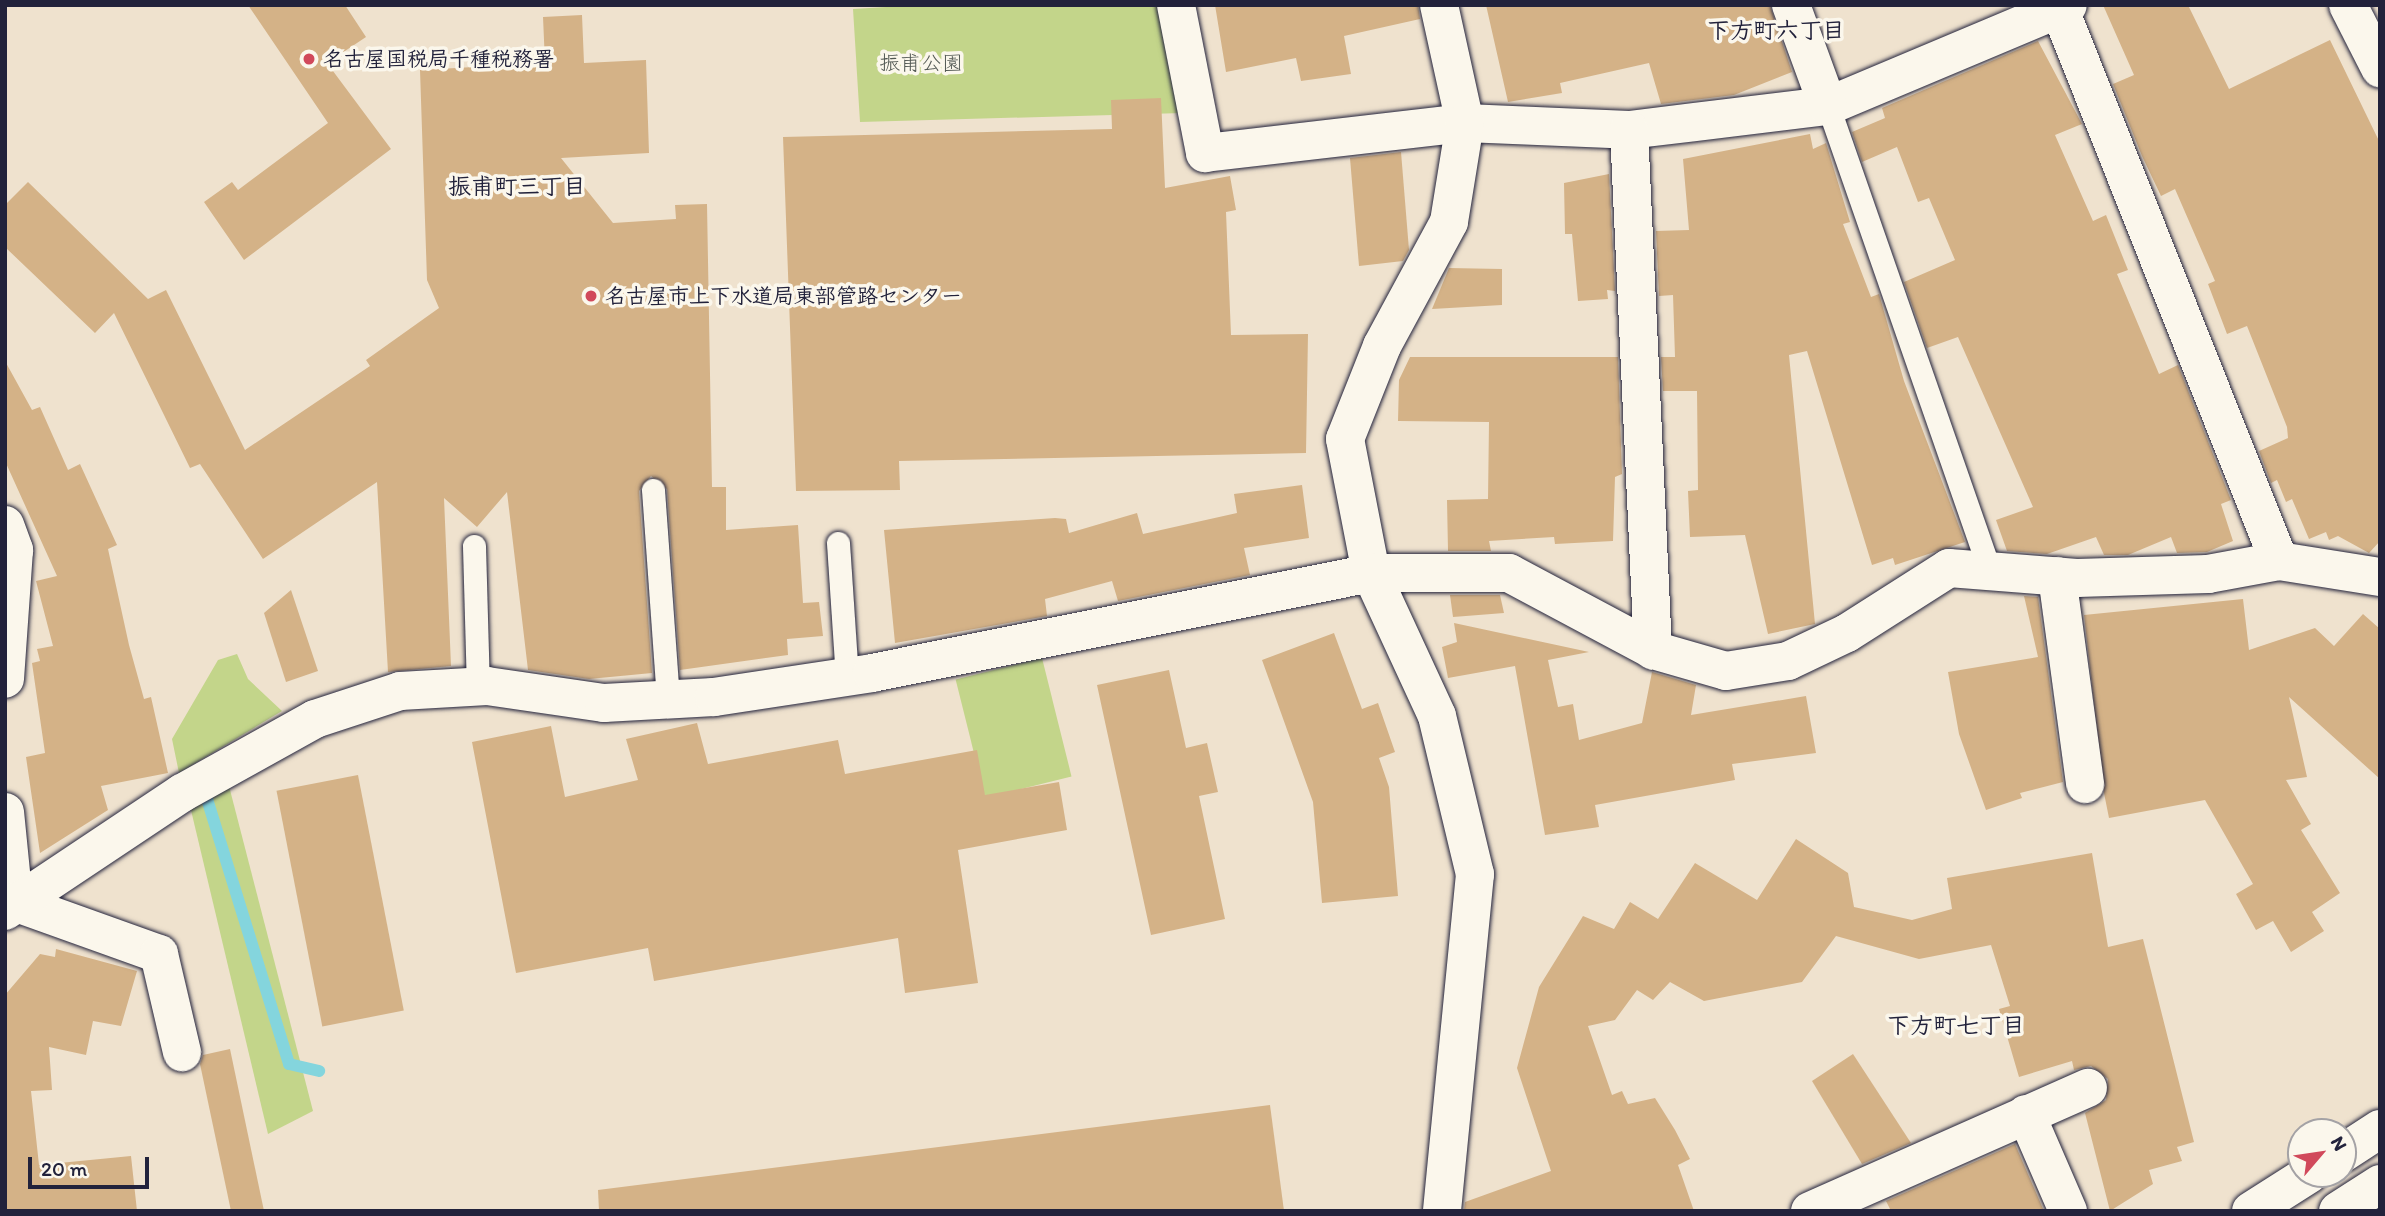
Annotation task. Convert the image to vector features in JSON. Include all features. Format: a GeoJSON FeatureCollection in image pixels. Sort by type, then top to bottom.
{"type":"FeatureCollection","features":[{"type":"Feature","properties":{"kind":"street"},"geometry":{"type":"LineString","coordinates":[[1176,5],[1205,153],[1465,123],[1629,130],[1828,106],[2062,6],[2279,561]]}},
{"type":"Feature","properties":{"kind":"street"},"geometry":{"type":"LineString","coordinates":[[1439,5],[1465,123],[1449,222],[1382,346],[1345,439],[1371,573],[1437,716],[1475,874],[1442,1211]]}},
{"type":"Feature","properties":{"kind":"street"},"geometry":{"type":"LineString","coordinates":[[1791,5],[1828,106]]}},
{"type":"Feature","properties":{"kind":"street"},"geometry":{"type":"LineString","coordinates":[[2348,5],[2380,68]]}},
{"type":"Feature","properties":{"kind":"street"},"geometry":{"type":"LineString","coordinates":[[1629,130],[1653,650]]}},
{"type":"Feature","properties":{"kind":"street"},"geometry":{"type":"LineString","coordinates":[[5,525],[13,550],[5,679]]}},
{"type":"Feature","properties":{"kind":"street"},"geometry":{"type":"LineString","coordinates":[[10,907],[182,793],[219,776],[315,719],[400,691],[478,686],[604,703],[668,700],[847,677],[1371,573],[1509,573],[1653,650],[1726,671],[1788,661],[1847,633],[1949,568],[1989,568],[2057,576],[2208,574],[2279,561],[2380,577]]}},
{"type":"Feature","properties":{"kind":"street"},"geometry":{"type":"LineString","coordinates":[[2057,576],[2085,784]]}},
{"type":"Feature","properties":{"kind":"street"},"geometry":{"type":"LineString","coordinates":[[5,812],[10,907]]}},
{"type":"Feature","properties":{"kind":"street"},"geometry":{"type":"LineString","coordinates":[[10,907],[159,954],[182,1052]]}},
{"type":"Feature","properties":{"kind":"street"},"geometry":{"type":"LineString","coordinates":[[1810,1211],[2088,1088]]}},
{"type":"Feature","properties":{"kind":"street"},"geometry":{"type":"LineString","coordinates":[[2026,1114],[2068,1211]]}},
{"type":"Feature","properties":{"kind":"street"},"geometry":{"type":"LineString","coordinates":[[2357,1144],[2380,1129]]}},
{"type":"Feature","properties":{"kind":"street"},"geometry":{"type":"LineString","coordinates":[[2338,1211],[2380,1184]]}},
{"type":"Feature","properties":{"kind":"street"},"geometry":{"type":"LineString","coordinates":[[2251,1211],[2287,1188]]}},
{"type":"Feature","properties":{"kind":"lane"},"geometry":{"type":"LineString","coordinates":[[1828,106],[1989,568]]}},
{"type":"Feature","properties":{"kind":"lane"},"geometry":{"type":"LineString","coordinates":[[653,490],[668,700]]}},
{"type":"Feature","properties":{"kind":"lane"},"geometry":{"type":"LineString","coordinates":[[838,543],[847,677]]}},
{"type":"Feature","properties":{"kind":"lane"},"geometry":{"type":"LineString","coordinates":[[474,546],[478,686]]}},
{"type":"Feature","properties":{"kind":"green space","name":"振甫公園"},"geometry":{"type":"Polygon","coordinates":[[[919,5],[1162,5],[1183,113],[860,122],[853,9],[919,5]]]}},
{"type":"Feature","properties":{"kind":"green space"},"geometry":{"type":"Polygon","coordinates":[[[237,654],[248,679],[282,711],[179,773],[172,739],[218,660],[237,654]]]}},
{"type":"Feature","properties":{"kind":"green space"},"geometry":{"type":"Polygon","coordinates":[[[1042,658],[1072,776],[985,798],[956,680],[1042,658]]]}},
{"type":"Feature","properties":{"kind":"green space"},"geometry":{"type":"Polygon","coordinates":[[[229,786],[313,1111],[268,1134],[190,806],[229,786]]]}},
{"type":"Feature","properties":{"kind":"building"},"geometry":{"type":"Polygon","coordinates":[[[248,5],[345,5],[366,37],[327,63],[391,149],[244,260],[204,202],[232,182],[238,190],[328,123],[248,5]]]}},
{"type":"Feature","properties":{"kind":"building"},"geometry":{"type":"Polygon","coordinates":[[[1215,5],[1418,5],[1420,19],[1344,36],[1351,74],[1301,81],[1296,58],[1226,72],[1215,5]]]}},
{"type":"Feature","properties":{"kind":"building"},"geometry":{"type":"Polygon","coordinates":[[[1486,5],[1770,5],[1792,72],[1734,95],[1661,104],[1649,63],[1560,83],[1562,93],[1508,102],[1486,5]]]}},
{"type":"Feature","properties":{"kind":"building"},"geometry":{"type":"Polygon","coordinates":[[[2103,5],[2188,5],[2229,89],[2330,40],[2380,143],[2380,541],[2369,553],[2338,536],[2329,540],[2326,532],[2309,539],[2292,499],[2286,502],[2277,480],[2271,483],[2259,451],[2288,438],[2287,427],[2247,326],[2227,334],[2208,284],[2215,281],[2175,189],[2161,196],[2142,156],[2113,84],[2134,75],[2103,5]]]}},
{"type":"Feature","properties":{"kind":"building"},"geometry":{"type":"Polygon","coordinates":[[[582,15],[584,63],[646,60],[649,153],[561,158],[613,223],[676,219],[675,205],[707,204],[712,487],[726,487],[726,530],[798,525],[803,603],[819,602],[823,636],[787,639],[788,655],[680,670],[667,489],[651,476],[639,491],[652,673],[589,679],[528,670],[507,492],[477,527],[444,498],[451,666],[388,672],[377,482],[263,559],[200,464],[190,468],[114,313],[95,333],[5,247],[5,205],[28,182],[148,299],[166,290],[245,450],[370,366],[366,360],[439,308],[427,280],[420,70],[545,63],[543,17],[582,15]]]}},
{"type":"Feature","properties":{"kind":"building"},"geometry":{"type":"Polygon","coordinates":[[[2038,41],[2082,124],[2055,135],[2093,221],[2106,215],[2128,270],[2117,274],[2159,374],[2178,365],[2231,500],[2221,504],[2233,541],[2207,552],[2177,553],[2171,537],[2128,555],[2104,555],[2096,537],[2047,554],[2007,551],[1996,520],[2033,507],[1958,337],[1927,348],[1904,282],[1955,260],[1929,198],[1918,202],[1897,147],[1862,162],[1852,132],[1885,118],[1882,108],[2038,41]]]}},
{"type":"Feature","properties":{"kind":"building"},"geometry":{"type":"Polygon","coordinates":[[[1161,98],[1165,188],[1230,176],[1236,210],[1226,212],[1231,335],[1308,334],[1306,453],[899,461],[900,490],[796,491],[783,137],[1112,129],[1111,100],[1161,98]]]}},
{"type":"Feature","properties":{"kind":"building"},"geometry":{"type":"Polygon","coordinates":[[[1810,134],[1813,149],[1826,143],[1850,222],[1843,224],[1871,297],[1879,294],[1904,381],[1965,542],[1895,565],[1893,558],[1872,565],[1807,351],[1789,355],[1815,624],[1768,634],[1745,535],[1690,537],[1688,491],[1698,490],[1697,391],[1663,391],[1661,357],[1675,357],[1673,295],[1659,296],[1656,231],[1689,230],[1683,159],[1810,134]]]}},
{"type":"Feature","properties":{"kind":"building"},"geometry":{"type":"Polygon","coordinates":[[[1401,152],[1409,250],[1403,261],[1359,266],[1350,158],[1401,152]]]}},
{"type":"Feature","properties":{"kind":"building"},"geometry":{"type":"Polygon","coordinates":[[[1609,174],[1615,291],[1607,290],[1608,299],[1578,301],[1572,234],[1565,234],[1564,183],[1609,174]]]}},
{"type":"Feature","properties":{"kind":"building"},"geometry":{"type":"Polygon","coordinates":[[[1449,268],[1502,269],[1502,305],[1432,309],[1449,268]]]}},
{"type":"Feature","properties":{"kind":"building"},"geometry":{"type":"Polygon","coordinates":[[[1410,357],[1618,357],[1622,474],[1615,477],[1613,541],[1555,544],[1554,537],[1489,541],[1491,551],[1448,551],[1447,500],[1488,499],[1489,422],[1398,421],[1399,380],[1410,357]]]}},
{"type":"Feature","properties":{"kind":"building"},"geometry":{"type":"Polygon","coordinates":[[[5,361],[32,410],[40,407],[68,470],[80,464],[117,545],[108,549],[129,645],[144,699],[151,697],[168,773],[101,786],[108,810],[40,853],[26,757],[45,753],[32,663],[40,661],[37,649],[53,646],[36,581],[57,576],[5,461],[5,361]]]}},
{"type":"Feature","properties":{"kind":"building"},"geometry":{"type":"Polygon","coordinates":[[[1302,485],[1309,538],[1244,548],[1250,575],[1118,601],[1112,581],[1045,599],[1047,616],[895,643],[884,530],[1055,518],[1066,519],[1069,533],[1137,513],[1143,534],[1237,513],[1234,494],[1302,485]]]}},
{"type":"Feature","properties":{"kind":"building"},"geometry":{"type":"Polygon","coordinates":[[[291,590],[318,671],[286,682],[264,613],[291,590]]]}},
{"type":"Feature","properties":{"kind":"building"},"geometry":{"type":"Polygon","coordinates":[[[1450,595],[1500,595],[1504,613],[1453,617],[1450,595]]]}},
{"type":"Feature","properties":{"kind":"building"},"geometry":{"type":"Polygon","coordinates":[[[2024,596],[2038,597],[2063,782],[2020,793],[2022,798],[1986,810],[1959,734],[1948,672],[2038,657],[2024,596]]]}},
{"type":"Feature","properties":{"kind":"building"},"geometry":{"type":"Polygon","coordinates":[[[2243,599],[2249,650],[2315,628],[2334,646],[2363,614],[2380,629],[2380,779],[2289,697],[2307,777],[2286,780],[2311,824],[2301,830],[2340,893],[2312,912],[2324,931],[2291,952],[2273,921],[2256,930],[2236,894],[2253,884],[2205,800],[2109,818],[2104,793],[2084,615],[2243,599]]]}},
{"type":"Feature","properties":{"kind":"building"},"geometry":{"type":"Polygon","coordinates":[[[1454,623],[1589,652],[1548,660],[1558,707],[1573,704],[1579,740],[1642,723],[1652,672],[1696,685],[1691,715],[1806,696],[1816,753],[1732,764],[1735,780],[1595,805],[1599,827],[1545,835],[1515,666],[1448,678],[1442,647],[1457,642],[1454,623]]]}},
{"type":"Feature","properties":{"kind":"building"},"geometry":{"type":"Polygon","coordinates":[[[1334,633],[1362,709],[1378,703],[1395,752],[1379,758],[1389,787],[1398,896],[1322,903],[1313,802],[1262,660],[1334,633]]]}},
{"type":"Feature","properties":{"kind":"building"},"geometry":{"type":"Polygon","coordinates":[[[1169,670],[1186,748],[1207,743],[1218,792],[1199,796],[1225,919],[1151,935],[1097,685],[1169,670]]]}},
{"type":"Feature","properties":{"kind":"building"},"geometry":{"type":"Polygon","coordinates":[[[697,723],[708,764],[838,740],[845,774],[977,750],[985,795],[1059,782],[1067,830],[958,850],[978,983],[905,993],[898,938],[654,981],[648,948],[516,973],[472,742],[551,726],[565,797],[638,780],[626,739],[697,723]]]}},
{"type":"Feature","properties":{"kind":"building"},"geometry":{"type":"Polygon","coordinates":[[[358,775],[404,1011],[322,1026],[277,791],[358,775]]]}},
{"type":"Feature","properties":{"kind":"building"},"geometry":{"type":"Polygon","coordinates":[[[1796,839],[1848,873],[1854,907],[1912,920],[1952,909],[1947,878],[2092,853],[2108,947],[2143,939],[2194,1142],[2177,1147],[2182,1161],[2149,1170],[2153,1184],[2110,1211],[2085,1113],[2106,1100],[2108,1079],[2091,1066],[2074,1070],[2072,1061],[2019,1077],[1999,1009],[2010,1006],[1991,945],[1919,959],[1836,936],[1802,982],[1704,1001],[1670,982],[1653,1000],[1637,990],[1615,1020],[1588,1026],[1612,1095],[1622,1091],[1628,1104],[1655,1098],[1675,1130],[1690,1159],[1678,1165],[1694,1211],[1464,1211],[1465,1202],[1551,1171],[1517,1068],[1539,987],[1583,916],[1614,929],[1630,902],[1658,919],[1695,863],[1757,900],[1796,839]]]}},
{"type":"Feature","properties":{"kind":"building"},"geometry":{"type":"Polygon","coordinates":[[[56,949],[137,971],[121,1026],[93,1021],[86,1055],[49,1047],[52,1090],[31,1091],[39,1165],[131,1156],[137,1211],[5,1211],[5,995],[40,954],[55,957],[56,949]]]}},
{"type":"Feature","properties":{"kind":"building"},"geometry":{"type":"Polygon","coordinates":[[[230,1049],[264,1211],[231,1211],[200,1064],[203,1055],[230,1049]]]}},
{"type":"Feature","properties":{"kind":"building"},"geometry":{"type":"Polygon","coordinates":[[[1853,1054],[1911,1143],[1862,1164],[1812,1081],[1853,1054]]]}},
{"type":"Feature","properties":{"kind":"building"},"geometry":{"type":"Polygon","coordinates":[[[1270,1105],[1284,1211],[599,1211],[598,1190],[1270,1105]]]}},
{"type":"Feature","properties":{"kind":"building"},"geometry":{"type":"Polygon","coordinates":[[[2015,1144],[2044,1211],[1891,1211],[1886,1201],[2015,1144]]]}},
{"type":"Feature","properties":{"kind":"waterway"},"geometry":{"type":"LineString","coordinates":[[203,786],[289,1064],[319,1071]]}},
{"type":"Feature","properties":{"kind":"place","name":"名古屋国税局千種税務署"},"geometry":{"type":"Point","coordinates":[309,59]}},
{"type":"Feature","properties":{"kind":"place","name":"名古屋市上下水道局東部管路センター"},"geometry":{"type":"Point","coordinates":[591,296]}},
{"type":"Feature","properties":{"kind":"district","name":"下方町六丁目"},"geometry":{"type":"Point","coordinates":[1776,30]}},
{"type":"Feature","properties":{"kind":"district","name":"振甫町三丁目"},"geometry":{"type":"Point","coordinates":[517,186]}},
{"type":"Feature","properties":{"kind":"district","name":"下方町七丁目"},"geometry":{"type":"Point","coordinates":[1956,1025]}}]}
